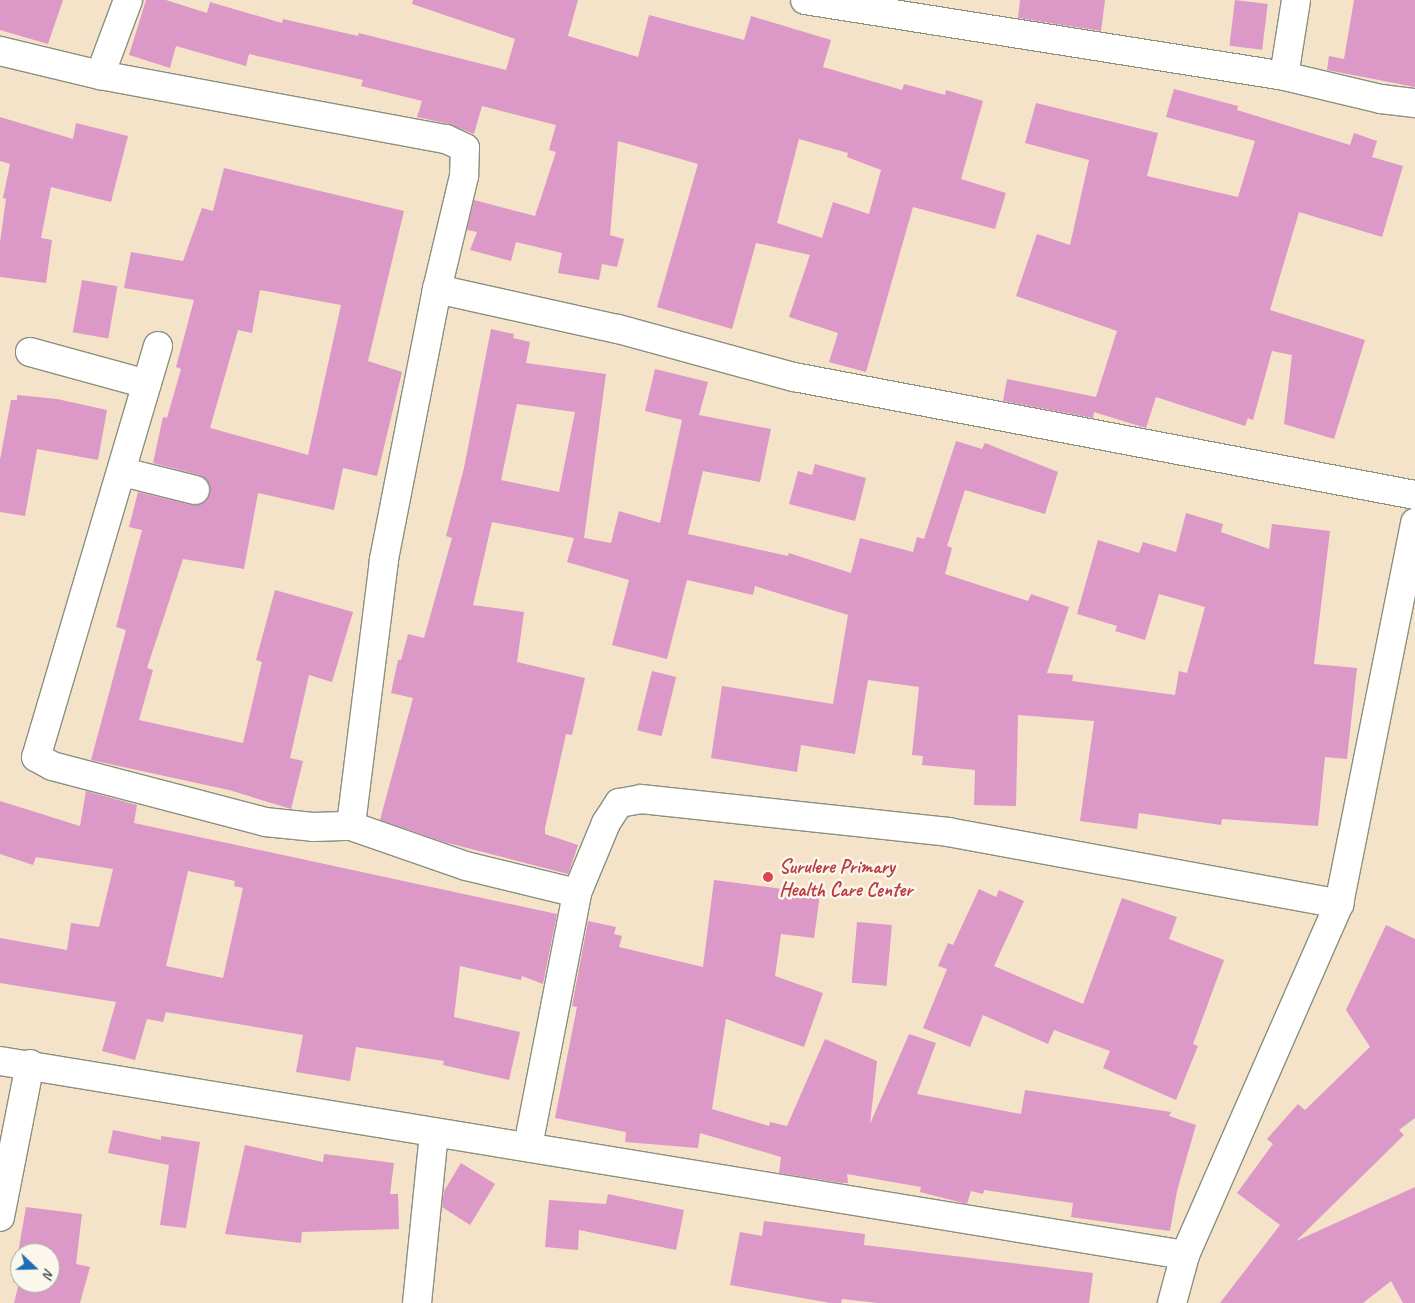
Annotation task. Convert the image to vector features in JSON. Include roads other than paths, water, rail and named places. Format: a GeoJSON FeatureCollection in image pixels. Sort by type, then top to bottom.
{"type":"FeatureCollection","features":[{"type":"Feature","properties":{"kind":"street"},"geometry":{"type":"LineString","coordinates":[[100,75],[128,0]]}},
{"type":"Feature","properties":{"kind":"street"},"geometry":{"type":"LineString","coordinates":[[805,0],[845,4],[1284,76],[1381,99],[1415,103]]}},
{"type":"Feature","properties":{"kind":"street"},"geometry":{"type":"LineString","coordinates":[[1284,76],[1296,0]]}},
{"type":"Feature","properties":{"kind":"street"},"geometry":{"type":"LineString","coordinates":[[0,51],[100,75],[446,139],[465,148],[464,176],[437,289],[384,560],[350,826]]}},
{"type":"Feature","properties":{"kind":"street"},"geometry":{"type":"LineString","coordinates":[[437,289],[618,329],[794,377],[1415,495]]}},
{"type":"Feature","properties":{"kind":"street"},"geometry":{"type":"LineString","coordinates":[[158,346],[121,476],[36,757],[52,766],[265,822],[314,827],[350,826],[466,866],[577,893]]}},
{"type":"Feature","properties":{"kind":"street"},"geometry":{"type":"LineString","coordinates":[[30,352],[147,384]]}},
{"type":"Feature","properties":{"kind":"street"},"geometry":{"type":"LineString","coordinates":[[121,476],[131,474],[195,490]]}},
{"type":"Feature","properties":{"kind":"street"},"geometry":{"type":"LineString","coordinates":[[1172,1303],[1185,1255],[1339,904],[1415,522]]}},
{"type":"Feature","properties":{"kind":"street"},"geometry":{"type":"LineString","coordinates":[[528,1146],[577,893],[606,824],[619,803],[642,799],[948,832],[1339,904]]}},
{"type":"Feature","properties":{"kind":"street"},"geometry":{"type":"LineString","coordinates":[[0,1061],[30,1064],[434,1133],[528,1146],[698,1177],[1185,1255]]}},
{"type":"Feature","properties":{"kind":"street"},"geometry":{"type":"LineString","coordinates":[[0,1217],[30,1064]]}},
{"type":"Feature","properties":{"kind":"street"},"geometry":{"type":"LineString","coordinates":[[417,1303],[434,1133]]}},
{"type":"Feature","properties":{"kind":"place","name":"Surulere Primary Health Care Center"},"geometry":{"type":"Point","coordinates":[768,877]}}]}
